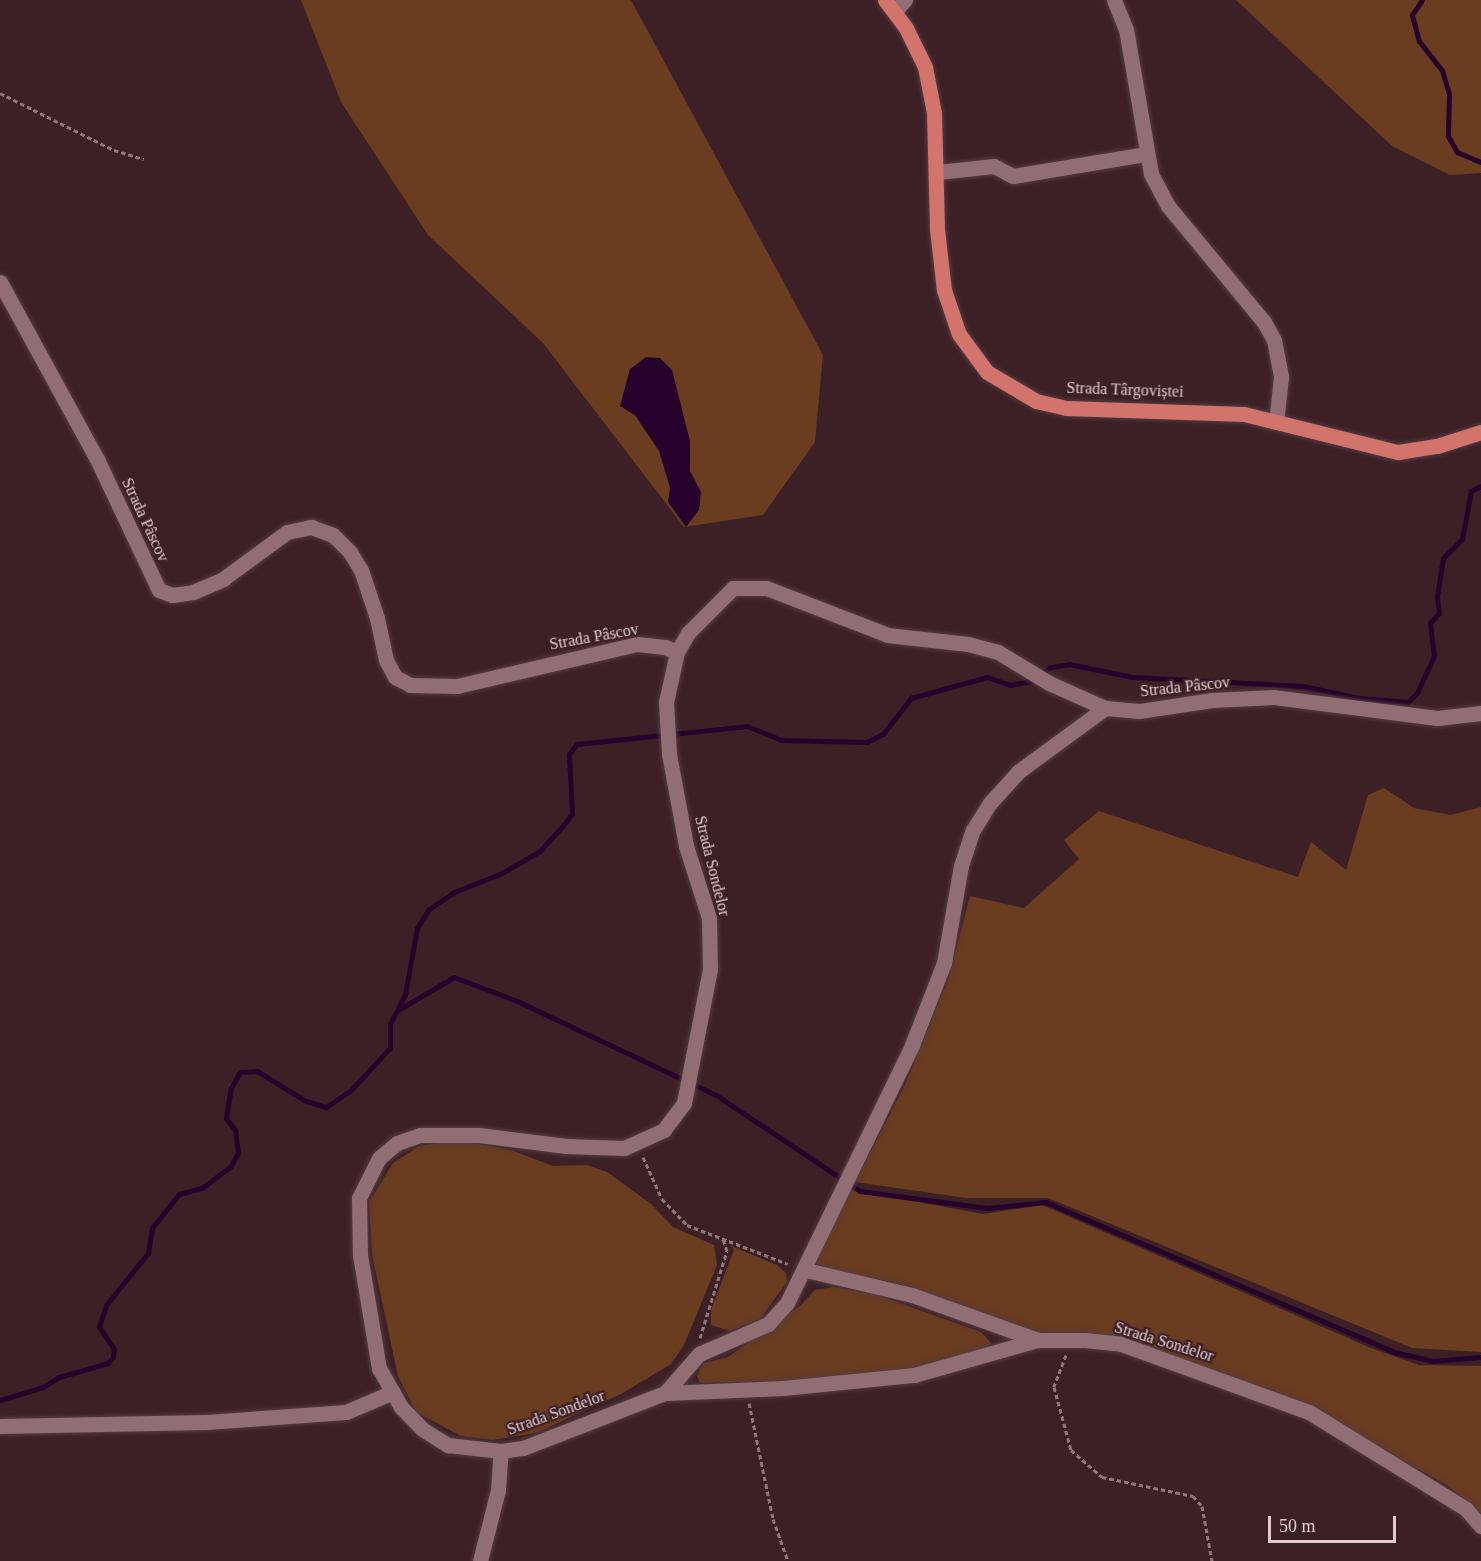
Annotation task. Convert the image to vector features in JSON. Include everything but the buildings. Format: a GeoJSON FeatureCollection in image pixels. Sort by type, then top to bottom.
{"type":"FeatureCollection","features":[{"type":"Feature","properties":{"kind":"main road","name":"Strada Târgoviștei"},"geometry":{"type":"LineString","coordinates":[[895,4],[926,67],[934,113],[938,172],[937,229],[944,290],[959,334],[987,372],[1036,401],[1066,408],[1202,411],[1276,422],[1398,452],[1437,446],[1481,432]]}},
{"type":"Feature","properties":{"kind":"street"},"geometry":{"type":"LineString","coordinates":[[1114,0],[1126,29],[1146,154],[1158,191],[1263,322],[1274,340],[1281,377],[1276,422]]}},
{"type":"Feature","properties":{"kind":"street"},"geometry":{"type":"LineString","coordinates":[[938,172],[994,166],[1013,176],[1146,154]]}},
{"type":"Feature","properties":{"kind":"street","name":"Strada Pâscov"},"geometry":{"type":"LineString","coordinates":[[0,282],[97,459],[159,590],[172,595],[193,592],[223,579],[287,532],[311,527],[333,535],[350,552],[361,570],[377,618],[386,660],[395,677],[410,684],[457,686],[637,644],[665,647],[677,652],[688,633],[727,592],[744,585],[766,588],[888,635],[968,644],[998,652],[1049,683],[1105,708],[1139,711],[1212,700],[1274,697],[1437,718],[1481,713]]}},
{"type":"Feature","properties":{"kind":"street","name":"Strada Sondelor"},"geometry":{"type":"LineString","coordinates":[[677,652],[666,702],[669,754],[686,846],[710,918],[710,969],[684,1103],[664,1130],[624,1148],[566,1146],[479,1135],[420,1135],[397,1143],[379,1158],[359,1198],[360,1255],[379,1368],[393,1392],[422,1429],[448,1445],[501,1451],[523,1448],[665,1393],[914,1375],[1038,1340],[1085,1340],[1121,1344],[1309,1412],[1466,1509],[1481,1526]]}},
{"type":"Feature","properties":{"kind":"street"},"geometry":{"type":"LineString","coordinates":[[665,1393],[699,1354],[768,1324],[787,1303],[806,1270],[832,1207],[912,1046],[944,963],[961,866],[973,830],[990,803],[1019,771],[1105,708]]}},
{"type":"Feature","properties":{"kind":"street"},"geometry":{"type":"LineString","coordinates":[[806,1270],[912,1295],[1038,1340]]}},
{"type":"Feature","properties":{"kind":"street"},"geometry":{"type":"LineString","coordinates":[[0,1426],[207,1422],[346,1413],[393,1392]]}},
{"type":"Feature","properties":{"kind":"street"},"geometry":{"type":"LineString","coordinates":[[480,1561],[498,1490],[501,1451]]}},
{"type":"Feature","properties":{"kind":"path"},"geometry":{"type":"LineString","coordinates":[[0,93],[114,150],[144,159]]}},
{"type":"Feature","properties":{"kind":"path"},"geometry":{"type":"LineString","coordinates":[[640,1140],[645,1168],[662,1199],[687,1225],[806,1270]]}},
{"type":"Feature","properties":{"kind":"path"},"geometry":{"type":"LineString","coordinates":[[699,1354],[701,1327],[727,1251],[723,1239]]}},
{"type":"Feature","properties":{"kind":"path"},"geometry":{"type":"LineString","coordinates":[[1085,1340],[1068,1351],[1054,1387],[1071,1450],[1102,1477],[1193,1496],[1202,1506],[1212,1561]]}},
{"type":"Feature","properties":{"kind":"path"},"geometry":{"type":"LineString","coordinates":[[745,1388],[773,1519],[788,1561]]}},
{"type":"Feature","properties":{"kind":"shaded area"},"geometry":{"type":"Polygon","coordinates":[[[301,0],[631,0],[823,355],[815,442],[763,515],[684,527],[543,343],[428,235],[341,102],[301,0]]]}},
{"type":"Feature","properties":{"kind":"shaded area"},"geometry":{"type":"Polygon","coordinates":[[[1236,0],[1481,0],[1481,173],[1450,175],[1392,146],[1236,0]]]}},
{"type":"Feature","properties":{"kind":"shaded area"},"geometry":{"type":"Polygon","coordinates":[[[646,357],[660,358],[672,370],[690,441],[690,471],[701,492],[699,510],[686,527],[668,502],[670,488],[659,451],[635,415],[620,406],[630,369],[646,357]]]}},
{"type":"Feature","properties":{"kind":"shaded area"},"geometry":{"type":"Polygon","coordinates":[[[1384,788],[1414,808],[1451,815],[1481,807],[1481,1352],[1412,1348],[1048,1198],[966,1198],[855,1182],[904,1087],[948,980],[970,896],[1024,908],[1079,859],[1064,840],[1099,811],[1298,877],[1311,842],[1346,870],[1368,795],[1384,788]]]}},
{"type":"Feature","properties":{"kind":"shaded area"},"geometry":{"type":"Polygon","coordinates":[[[459,1140],[514,1151],[553,1166],[587,1165],[607,1172],[651,1204],[673,1227],[714,1245],[717,1265],[684,1345],[671,1364],[621,1394],[536,1433],[492,1440],[461,1436],[416,1412],[398,1376],[372,1255],[369,1202],[393,1163],[419,1146],[459,1140]]]}},
{"type":"Feature","properties":{"kind":"shaded area"},"geometry":{"type":"Polygon","coordinates":[[[848,1189],[983,1214],[1042,1205],[1371,1348],[1419,1365],[1481,1366],[1481,1513],[1447,1485],[1316,1413],[1157,1349],[1098,1336],[1053,1336],[1021,1329],[897,1283],[819,1267],[816,1262],[848,1189]]]}},
{"type":"Feature","properties":{"kind":"shaded area"},"geometry":{"type":"Polygon","coordinates":[[[731,1246],[777,1265],[786,1273],[787,1282],[760,1319],[730,1331],[711,1325],[711,1310],[734,1250],[731,1246]]]}},
{"type":"Feature","properties":{"kind":"shaded area"},"geometry":{"type":"Polygon","coordinates":[[[833,1287],[877,1295],[981,1332],[991,1343],[985,1351],[916,1370],[782,1381],[700,1383],[697,1376],[704,1363],[728,1357],[800,1306],[815,1290],[833,1287]]]}},
{"type":"Feature","properties":{"kind":"waterway"},"geometry":{"type":"LineString","coordinates":[[1422,0],[1412,15],[1419,41],[1442,70],[1449,94],[1448,136],[1457,152],[1481,162]]}},
{"type":"Feature","properties":{"kind":"waterway"},"geometry":{"type":"LineString","coordinates":[[0,1400],[43,1387],[59,1377],[108,1363],[113,1357],[114,1349],[99,1327],[106,1305],[148,1253],[152,1228],[179,1194],[202,1188],[231,1166],[238,1153],[235,1130],[226,1118],[231,1088],[240,1072],[257,1071],[306,1101],[326,1107],[350,1091],[390,1048],[390,1024],[405,994],[417,928],[429,909],[454,892],[500,874],[540,851],[566,822],[572,814],[569,754],[577,744],[747,726],[781,740],[867,742],[883,734],[911,698],[987,677],[1010,685],[1030,681],[1051,667],[1069,664],[1133,677],[1303,686],[1359,698],[1408,702],[1417,693],[1434,656],[1430,623],[1439,613],[1437,596],[1443,558],[1462,539],[1471,491],[1481,486]]}},
{"type":"Feature","properties":{"kind":"waterway"},"geometry":{"type":"LineString","coordinates":[[398,1010],[454,977],[517,1001],[716,1095],[860,1191],[987,1208],[1046,1202],[1394,1352],[1432,1361],[1481,1357]]}}]}
